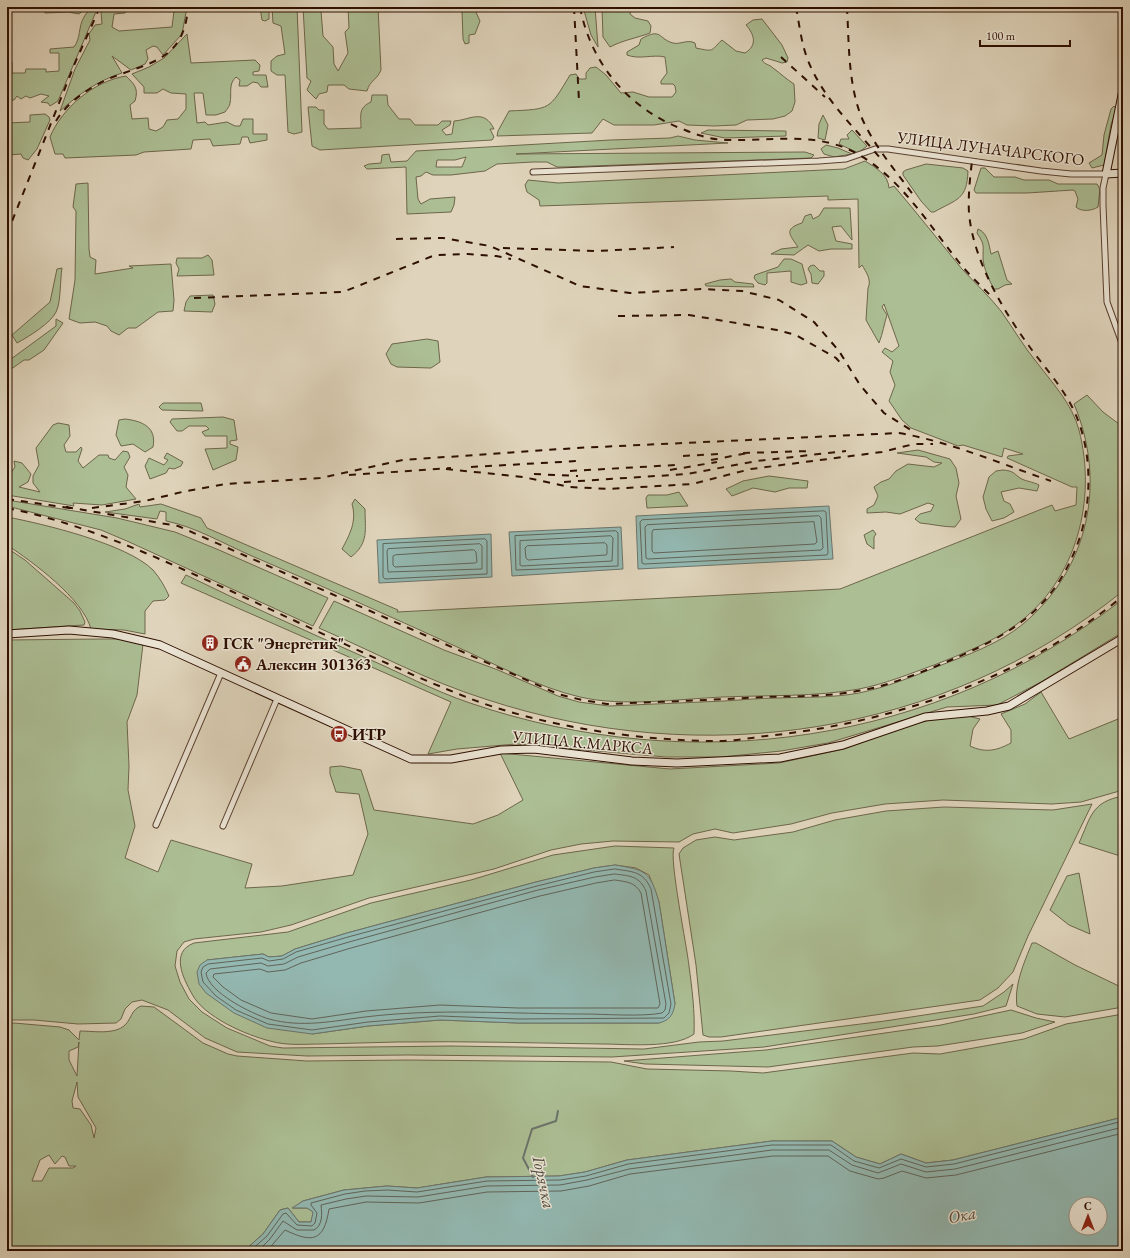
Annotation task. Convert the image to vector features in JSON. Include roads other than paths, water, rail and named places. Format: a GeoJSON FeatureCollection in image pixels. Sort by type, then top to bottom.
{"type":"FeatureCollection","features":[{"type":"Feature","properties":{"kind":"main road"},"geometry":{"type":"LineString","coordinates":[[1106,174],[1123,90]]}},
{"type":"Feature","properties":{"kind":"main road","name":"УЛИЦА ЛУНАЧАРСКОГО"},"geometry":{"type":"LineString","coordinates":[[1106,174],[1123,173]]}},
{"type":"Feature","properties":{"kind":"main road","name":"УЛИЦА К.МАРКСА"},"geometry":{"type":"LineString","coordinates":[[7,634],[68,630],[113,634],[160,644],[411,760],[451,759],[501,750],[534,749],[632,761],[677,764],[780,758],[843,746],[925,717],[987,711],[1009,706],[1022,700],[1123,638]]}},
{"type":"Feature","properties":{"kind":"street","name":"УЛИЦА ЛУНАЧАРСКОГО"},"geometry":{"type":"LineString","coordinates":[[532,172],[826,161],[846,159],[880,148],[1040,171],[1071,174],[1106,174]]}},
{"type":"Feature","properties":{"kind":"street"},"geometry":{"type":"LineString","coordinates":[[1106,174],[1103,188],[1103,205],[1107,302],[1123,346]]}},
{"type":"Feature","properties":{"kind":"street"},"geometry":{"type":"LineString","coordinates":[[156,825],[221,673]]}},
{"type":"Feature","properties":{"kind":"street"},"geometry":{"type":"LineString","coordinates":[[223,826],[277,699]]}},
{"type":"Feature","properties":{"kind":"water"},"geometry":{"type":"Polygon","coordinates":[[[829,506],[833,559],[638,569],[636,516],[829,506]]]}},
{"type":"Feature","properties":{"kind":"water"},"geometry":{"type":"Polygon","coordinates":[[[621,527],[623,569],[512,576],[509,532],[621,527]]]}},
{"type":"Feature","properties":{"kind":"water"},"geometry":{"type":"Polygon","coordinates":[[[491,534],[492,577],[379,583],[377,540],[491,534]]]}},
{"type":"Feature","properties":{"kind":"water"},"geometry":{"type":"Polygon","coordinates":[[[615,865],[634,869],[645,874],[653,884],[659,902],[675,1004],[670,1016],[666,1020],[659,1023],[518,1023],[440,1020],[368,1026],[312,1034],[267,1028],[234,1013],[206,993],[199,984],[197,972],[200,965],[207,960],[263,954],[269,957],[282,956],[295,949],[347,933],[536,882],[594,868],[615,865]]]}},
{"type":"Feature","properties":{"kind":"water","name":"Ока"},"geometry":{"type":"Polygon","coordinates":[[[1123,1117],[1123,1251],[244,1251],[263,1234],[280,1210],[288,1208],[299,1222],[311,1222],[313,1212],[307,1208],[292,1208],[303,1201],[344,1190],[387,1186],[417,1188],[486,1177],[559,1176],[585,1172],[627,1160],[772,1141],[832,1141],[856,1157],[880,1164],[901,1154],[926,1163],[953,1160],[1123,1117]]]}},
{"type":"Feature","properties":{"kind":"waterway","name":"Горячка"},"geometry":{"type":"LineString","coordinates":[[533,1177],[523,1158],[532,1129],[556,1121],[558,1111]]}},
{"type":"Feature","properties":{"kind":"railway"},"geometry":{"type":"LineString","coordinates":[[7,234],[75,63],[100,7]]}},
{"type":"Feature","properties":{"kind":"railway"},"geometry":{"type":"LineString","coordinates":[[56,121],[72,102],[92,88],[106,80],[149,64],[161,58],[171,50],[179,40],[185,25],[188,7]]}},
{"type":"Feature","properties":{"kind":"railway"},"geometry":{"type":"LineString","coordinates":[[574,7],[579,101]]}},
{"type":"Feature","properties":{"kind":"railway"},"geometry":{"type":"LineString","coordinates":[[580,7],[585,28],[593,48],[604,66],[616,83],[631,98],[647,110],[665,121],[701,136],[723,140],[807,139],[822,141],[852,151],[869,161],[898,186],[911,200],[962,266],[993,298]]}},
{"type":"Feature","properties":{"kind":"railway"},"geometry":{"type":"LineString","coordinates":[[796,7],[801,37],[812,70],[820,84],[839,110],[881,159]]}},
{"type":"Feature","properties":{"kind":"railway"},"geometry":{"type":"LineString","coordinates":[[847,7],[851,76],[861,116],[878,147],[914,196]]}},
{"type":"Feature","properties":{"kind":"railway"},"geometry":{"type":"LineString","coordinates":[[781,57],[825,97]]}},
{"type":"Feature","properties":{"kind":"railway"},"geometry":{"type":"LineString","coordinates":[[66,507],[178,526],[558,694],[582,700],[607,704],[822,695],[867,689],[915,674],[960,656],[1005,633],[1024,620],[1041,604],[1056,586],[1069,564],[1080,537],[1087,504],[1088,469],[1083,435],[1077,418],[1061,388],[1019,332],[999,300],[990,283],[976,248],[969,213],[972,161]]}},
{"type":"Feature","properties":{"kind":"railway"},"geometry":{"type":"LineString","coordinates":[[396,239],[443,238],[490,246],[580,286],[630,293],[701,289],[742,291],[779,300],[814,322],[839,351],[860,385],[884,413],[914,432]]}},
{"type":"Feature","properties":{"kind":"railway"},"geometry":{"type":"LineString","coordinates":[[503,248],[597,251],[674,247]]}},
{"type":"Feature","properties":{"kind":"railway"},"geometry":{"type":"LineString","coordinates":[[194,298],[343,292],[435,255],[468,254],[496,256],[511,259]]}},
{"type":"Feature","properties":{"kind":"railway"},"geometry":{"type":"LineString","coordinates":[[618,316],[689,315],[777,330],[796,335],[836,358],[844,367]]}},
{"type":"Feature","properties":{"kind":"railway"},"geometry":{"type":"LineString","coordinates":[[92,508],[145,501],[182,492],[226,484],[320,478],[403,460],[576,448],[899,433],[938,442],[1051,481]]}},
{"type":"Feature","properties":{"kind":"railway"},"geometry":{"type":"LineString","coordinates":[[446,469],[523,477],[570,487],[609,489],[692,484],[751,469],[882,452],[914,444],[933,444]]}},
{"type":"Feature","properties":{"kind":"railway"},"geometry":{"type":"LineString","coordinates":[[743,453],[811,451]]}},
{"type":"Feature","properties":{"kind":"railway"},"geometry":{"type":"LineString","coordinates":[[564,482],[687,474],[757,461],[846,451]]}},
{"type":"Feature","properties":{"kind":"railway"},"geometry":{"type":"LineString","coordinates":[[711,460],[748,453]]}},
{"type":"Feature","properties":{"kind":"railway"},"geometry":{"type":"LineString","coordinates":[[683,456],[719,454]]}},
{"type":"Feature","properties":{"kind":"railway"},"geometry":{"type":"LineString","coordinates":[[471,467],[578,461]]}},
{"type":"Feature","properties":{"kind":"railway"},"geometry":{"type":"LineString","coordinates":[[670,470],[717,462]]}},
{"type":"Feature","properties":{"kind":"railway"},"geometry":{"type":"LineString","coordinates":[[570,471],[676,465]]}},
{"type":"Feature","properties":{"kind":"railway"},"geometry":{"type":"LineString","coordinates":[[349,475],[451,468]]}},
{"type":"Feature","properties":{"kind":"railway"},"geometry":{"type":"LineString","coordinates":[[534,474],[578,476]]}},
{"type":"Feature","properties":{"kind":"railway"},"geometry":{"type":"LineString","coordinates":[[7,499],[70,508]]}},
{"type":"Feature","properties":{"kind":"railway"},"geometry":{"type":"LineString","coordinates":[[7,508],[65,523],[149,554],[348,646],[466,697],[525,716],[557,724],[623,735],[656,738],[718,741],[742,739],[814,730],[909,708],[955,692],[1000,673],[1043,651],[1084,625],[1123,596]]}},
{"type":"Feature","properties":{"kind":"place","name":"ГСК \"Энергетик\""},"geometry":{"type":"Point","coordinates":[210,643]}},
{"type":"Feature","properties":{"kind":"place","name":"Алексин 301363"},"geometry":{"type":"Point","coordinates":[243,664]}},
{"type":"Feature","properties":{"kind":"place","name":"ИТР"},"geometry":{"type":"Point","coordinates":[339,734]}}]}
